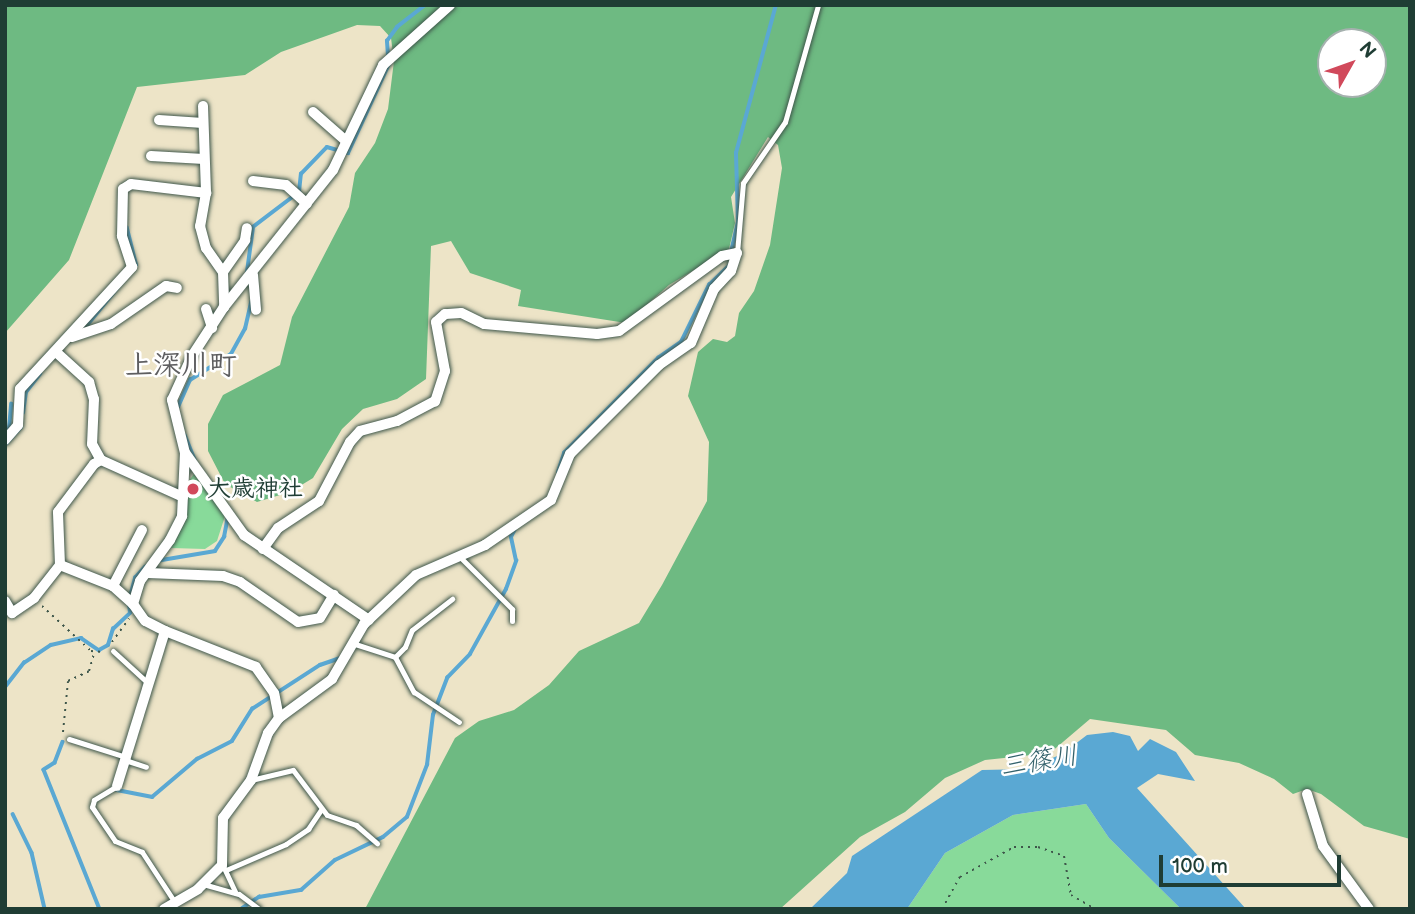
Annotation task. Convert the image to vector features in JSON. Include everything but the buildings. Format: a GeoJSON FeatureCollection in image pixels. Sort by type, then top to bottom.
{"type":"FeatureCollection","features":[{"type":"Feature","properties":{"kind":"street"},"geometry":{"type":"LineString","coordinates":[[135,608],[139,581],[148,573],[182,516],[185,453],[172,400],[192,356],[224,307],[253,275],[333,170],[383,65],[450,5]]}},
{"type":"Feature","properties":{"kind":"street"},"geometry":{"type":"LineString","coordinates":[[203,106],[206,193],[202,237],[223,272],[224,307]]}},
{"type":"Feature","properties":{"kind":"street"},"geometry":{"type":"LineString","coordinates":[[313,112],[345,141]]}},
{"type":"Feature","properties":{"kind":"street"},"geometry":{"type":"LineString","coordinates":[[159,120],[203,123]]}},
{"type":"Feature","properties":{"kind":"street"},"geometry":{"type":"LineString","coordinates":[[151,156],[204,159]]}},
{"type":"Feature","properties":{"kind":"street"},"geometry":{"type":"LineString","coordinates":[[253,181],[286,185],[307,204]]}},
{"type":"Feature","properties":{"kind":"street"},"geometry":{"type":"LineString","coordinates":[[5,440],[18,425],[20,389],[72,337],[132,267],[122,236],[123,189],[131,184],[206,193]]}},
{"type":"Feature","properties":{"kind":"street"},"geometry":{"type":"LineString","coordinates":[[223,272],[245,240],[247,228]]}},
{"type":"Feature","properties":{"kind":"street"},"geometry":{"type":"LineString","coordinates":[[263,549],[278,527],[319,500],[350,442],[360,431],[397,421],[435,401],[445,372],[436,322],[445,314],[461,313],[484,324],[597,334],[619,331],[730,255]]}},
{"type":"Feature","properties":{"kind":"street"},"geometry":{"type":"LineString","coordinates":[[164,909],[224,867],[223,818],[251,780],[268,733],[278,718],[332,679],[352,643],[369,620],[416,575],[460,557],[551,500],[570,454],[659,365],[689,347],[714,289],[731,271],[730,255]]}},
{"type":"Feature","properties":{"kind":"street"},"geometry":{"type":"LineString","coordinates":[[253,275],[256,310]]}},
{"type":"Feature","properties":{"kind":"street"},"geometry":{"type":"LineString","coordinates":[[72,337],[111,324],[166,286],[177,288]]}},
{"type":"Feature","properties":{"kind":"street"},"geometry":{"type":"LineString","coordinates":[[206,309],[212,328]]}},
{"type":"Feature","properties":{"kind":"street"},"geometry":{"type":"LineString","coordinates":[[56,352],[89,382],[94,399],[92,444],[102,460],[183,497]]}},
{"type":"Feature","properties":{"kind":"street"},"geometry":{"type":"LineString","coordinates":[[185,453],[244,535],[369,620]]}},
{"type":"Feature","properties":{"kind":"street"},"geometry":{"type":"LineString","coordinates":[[5,601],[12,613],[35,596],[60,565],[58,512],[102,460]]}},
{"type":"Feature","properties":{"kind":"street"},"geometry":{"type":"LineString","coordinates":[[113,586],[142,530]]}},
{"type":"Feature","properties":{"kind":"street"},"geometry":{"type":"LineString","coordinates":[[60,565],[113,586],[145,621],[256,667],[274,693],[278,718]]}},
{"type":"Feature","properties":{"kind":"street"},"geometry":{"type":"LineString","coordinates":[[148,573],[232,579],[298,622],[320,618],[334,595]]}},
{"type":"Feature","properties":{"kind":"street"},"geometry":{"type":"LineString","coordinates":[[117,786],[165,631]]}},
{"type":"Feature","properties":{"kind":"street"},"geometry":{"type":"LineString","coordinates":[[1307,794],[1323,846],[1369,909]]}},
{"type":"Feature","properties":{"kind":"lane"},"geometry":{"type":"LineString","coordinates":[[730,255],[743,183],[785,122],[818,5]]}},
{"type":"Feature","properties":{"kind":"lane"},"geometry":{"type":"LineString","coordinates":[[460,557],[512,609],[513,621]]}},
{"type":"Feature","properties":{"kind":"lane"},"geometry":{"type":"LineString","coordinates":[[395,657],[405,647],[412,630],[452,599]]}},
{"type":"Feature","properties":{"kind":"lane"},"geometry":{"type":"LineString","coordinates":[[352,643],[395,657],[414,692],[459,722]]}},
{"type":"Feature","properties":{"kind":"lane"},"geometry":{"type":"LineString","coordinates":[[113,651],[149,684]]}},
{"type":"Feature","properties":{"kind":"lane"},"geometry":{"type":"LineString","coordinates":[[66,740],[146,767]]}},
{"type":"Feature","properties":{"kind":"lane"},"geometry":{"type":"LineString","coordinates":[[251,780],[293,770],[321,810],[356,825],[377,843]]}},
{"type":"Feature","properties":{"kind":"lane"},"geometry":{"type":"LineString","coordinates":[[117,786],[94,800],[92,807],[115,841],[142,852],[174,901]]}},
{"type":"Feature","properties":{"kind":"lane"},"geometry":{"type":"LineString","coordinates":[[235,892],[224,867],[286,844],[308,829],[321,810]]}},
{"type":"Feature","properties":{"kind":"lane"},"geometry":{"type":"LineString","coordinates":[[203,884],[235,892],[259,909]]}},
{"type":"Feature","properties":{"kind":"path"},"geometry":{"type":"LineString","coordinates":[[35,596],[50,616],[94,652]]}},
{"type":"Feature","properties":{"kind":"path"},"geometry":{"type":"LineString","coordinates":[[94,652],[109,648],[118,629],[135,608]]}},
{"type":"Feature","properties":{"kind":"path"},"geometry":{"type":"LineString","coordinates":[[66,740],[68,681],[89,671],[94,652]]}},
{"type":"Feature","properties":{"kind":"path"},"geometry":{"type":"LineString","coordinates":[[942,909],[960,877],[1014,847],[1038,847],[1064,856],[1071,895],[1095,909]]}},
{"type":"Feature","properties":{"kind":"green space"},"geometry":{"type":"Polygon","coordinates":[[[5,5],[1410,5],[1410,839],[1364,826],[1321,794],[1307,789],[1293,794],[1274,779],[1239,763],[1195,755],[1166,730],[1090,719],[1050,753],[985,760],[945,778],[905,812],[860,837],[780,909],[365,909],[455,738],[479,721],[514,710],[549,685],[579,651],[639,623],[662,585],[707,501],[709,442],[688,396],[698,352],[713,339],[727,342],[735,336],[739,313],[754,291],[770,245],[782,168],[778,145],[768,137],[731,197],[735,223],[729,249],[669,285],[626,323],[518,306],[521,290],[470,273],[451,241],[431,246],[426,379],[397,399],[363,409],[342,429],[313,478],[290,492],[257,502],[225,484],[208,451],[208,424],[223,395],[280,365],[292,317],[349,207],[355,173],[375,143],[388,109],[394,61],[391,38],[380,26],[357,25],[281,52],[245,75],[137,87],[69,260],[5,333],[5,5]]]}},
{"type":"Feature","properties":{"kind":"green space"},"geometry":{"type":"Polygon","coordinates":[[[194,474],[225,516],[217,541],[205,549],[171,548],[185,522],[188,482],[194,474]]]}},
{"type":"Feature","properties":{"kind":"green space"},"geometry":{"type":"Polygon","coordinates":[[[1086,804],[1109,838],[1181,909],[907,909],[945,853],[1013,815],[1086,804]]]}},
{"type":"Feature","properties":{"kind":"water"},"geometry":{"type":"Polygon","coordinates":[[[1113,732],[1130,736],[1138,751],[1150,739],[1176,752],[1195,781],[1158,774],[1137,788],[1246,909],[1181,909],[1109,838],[1086,804],[1013,815],[945,853],[907,909],[810,909],[847,873],[852,856],[982,770],[1026,769],[1062,754],[1087,735],[1113,732]]]}},
{"type":"Feature","properties":{"kind":"waterway"},"geometry":{"type":"LineString","coordinates":[[388,56],[387,41],[397,27],[425,5]]}},
{"type":"Feature","properties":{"kind":"waterway"},"geometry":{"type":"LineString","coordinates":[[731,252],[738,222],[736,153],[776,5]]}},
{"type":"Feature","properties":{"kind":"waterway"},"geometry":{"type":"LineString","coordinates":[[247,272],[253,227],[299,192],[301,174],[327,147],[348,153],[389,64]]}},
{"type":"Feature","properties":{"kind":"waterway"},"geometry":{"type":"LineString","coordinates":[[84,329],[136,265],[127,228]]}},
{"type":"Feature","properties":{"kind":"waterway"},"geometry":{"type":"LineString","coordinates":[[558,472],[564,453],[658,358],[681,342],[709,285],[729,266]]}},
{"type":"Feature","properties":{"kind":"waterway"},"geometry":{"type":"LineString","coordinates":[[178,407],[190,380],[231,354],[245,329],[251,302]]}},
{"type":"Feature","properties":{"kind":"waterway"},"geometry":{"type":"LineString","coordinates":[[23,413],[26,392],[40,374]]}},
{"type":"Feature","properties":{"kind":"waterway"},"geometry":{"type":"LineString","coordinates":[[9,429],[11,404]]}},
{"type":"Feature","properties":{"kind":"waterway"},"geometry":{"type":"LineString","coordinates":[[5,445],[21,427]]}},
{"type":"Feature","properties":{"kind":"waterway"},"geometry":{"type":"LineString","coordinates":[[185,435],[195,460]]}},
{"type":"Feature","properties":{"kind":"waterway"},"geometry":{"type":"LineString","coordinates":[[156,561],[215,551],[224,537],[228,517]]}},
{"type":"Feature","properties":{"kind":"waterway"},"geometry":{"type":"LineString","coordinates":[[241,909],[259,897],[301,890],[335,860],[383,837],[407,817],[427,765],[433,715],[447,678],[470,654],[506,589],[516,561],[511,537],[515,529]]}},
{"type":"Feature","properties":{"kind":"waterway"},"geometry":{"type":"LineString","coordinates":[[130,597],[135,578],[145,567]]}},
{"type":"Feature","properties":{"kind":"waterway"},"geometry":{"type":"LineString","coordinates":[[5,687],[24,663],[51,645],[81,638],[99,650],[108,645],[113,629],[130,613],[129,604]]}},
{"type":"Feature","properties":{"kind":"waterway"},"geometry":{"type":"LineString","coordinates":[[117,790],[152,797],[197,759],[232,741],[252,709],[320,665],[340,658]]}},
{"type":"Feature","properties":{"kind":"waterway"},"geometry":{"type":"LineString","coordinates":[[63,742],[55,763],[44,770],[100,909]]}},
{"type":"Feature","properties":{"kind":"waterway"},"geometry":{"type":"LineString","coordinates":[[13,814],[32,853],[45,909]]}},
{"type":"Feature","properties":{"kind":"place","name":"大歳神社"},"geometry":{"type":"Point","coordinates":[193,489]}},
{"type":"Feature","properties":{"kind":"district","name":"上深川町"},"geometry":{"type":"Point","coordinates":[181,366]}},
{"type":"Feature","properties":{"kind":"water label","name":"三篠川"},"geometry":{"type":"Point","coordinates":[1039,762]}}]}
